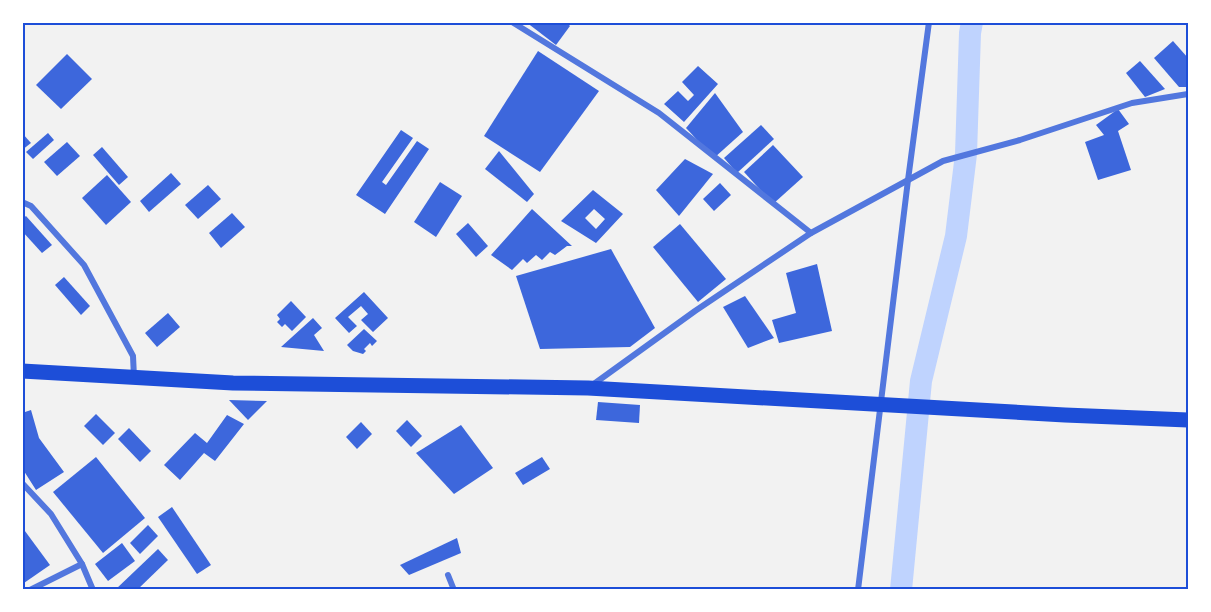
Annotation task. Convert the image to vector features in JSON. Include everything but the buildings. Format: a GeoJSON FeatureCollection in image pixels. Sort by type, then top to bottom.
{"type":"FeatureCollection","features":[{"type":"Feature","properties":{"kind":"main road"},"geometry":{"type":"LineString","coordinates":[[22,371],[233,383],[588,388],[1188,420]]}},
{"type":"Feature","properties":{"kind":"street"},"geometry":{"type":"LineString","coordinates":[[512,22],[659,113],[811,233]]}},
{"type":"Feature","properties":{"kind":"street"},"geometry":{"type":"LineString","coordinates":[[858,590],[929,22]]}},
{"type":"Feature","properties":{"kind":"street"},"geometry":{"type":"LineString","coordinates":[[588,388],[695,311],[811,233],[943,161],[1020,140],[1132,103],[1188,93]]}},
{"type":"Feature","properties":{"kind":"street"},"geometry":{"type":"LineString","coordinates":[[22,202],[31,206],[84,266],[132,356],[135,378]]}},
{"type":"Feature","properties":{"kind":"street"},"geometry":{"type":"LineString","coordinates":[[22,483],[51,514],[82,564],[93,590]]}},
{"type":"Feature","properties":{"kind":"street"},"geometry":{"type":"LineString","coordinates":[[30,590],[82,564]]}},
{"type":"Feature","properties":{"kind":"street"},"geometry":{"type":"LineString","coordinates":[[448,575],[454,590]]}},
{"type":"Feature","properties":{"kind":"waterway"},"geometry":{"type":"LineString","coordinates":[[901,590],[921,381],[956,236],[966,154],[972,22]]}}]}
